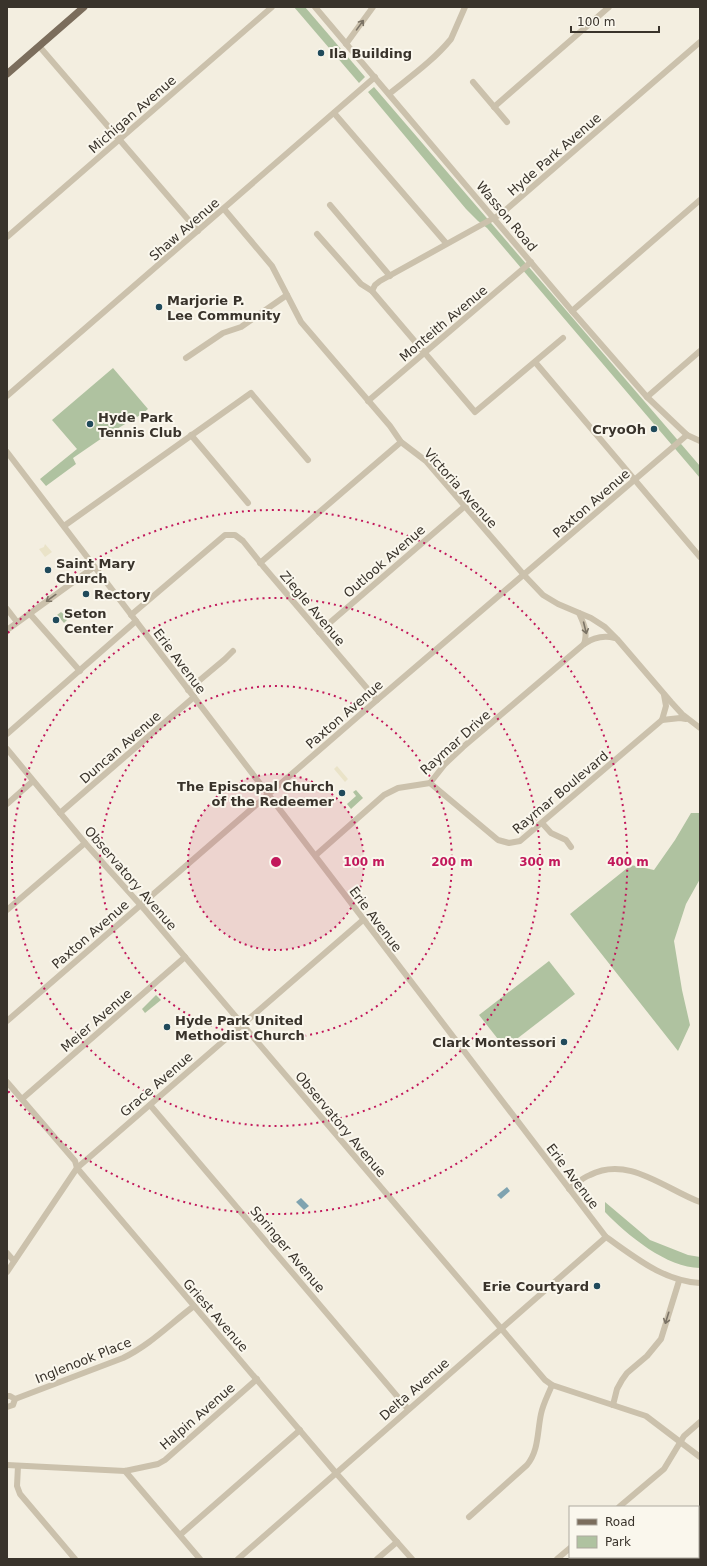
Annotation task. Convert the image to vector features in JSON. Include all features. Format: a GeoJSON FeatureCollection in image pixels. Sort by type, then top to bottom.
{"type":"FeatureCollection","features":[{"type":"Feature","properties":{"kind":"main road"},"geometry":{"type":"LineString","coordinates":[[7,74],[84,7]]}},
{"type":"Feature","properties":{"kind":"street","name":"Michigan Avenue"},"geometry":{"type":"LineString","coordinates":[[7,237],[272,7]]}},
{"type":"Feature","properties":{"kind":"street","name":"Wasson Road"},"geometry":{"type":"LineString","coordinates":[[315,7],[572,311],[647,397],[687,435]]}},
{"type":"Feature","properties":{"kind":"street"},"geometry":{"type":"LineString","coordinates":[[346,44],[373,7]]}},
{"type":"Feature","properties":{"kind":"street"},"geometry":{"type":"LineString","coordinates":[[389,94],[448,43],[465,7]]}},
{"type":"Feature","properties":{"kind":"street"},"geometry":{"type":"LineString","coordinates":[[494,107],[609,7]]}},
{"type":"Feature","properties":{"kind":"street","name":"Hyde Park Avenue"},"geometry":{"type":"LineString","coordinates":[[372,291],[375,285],[390,276],[494,218],[550,173],[700,42]]}},
{"type":"Feature","properties":{"kind":"street"},"geometry":{"type":"LineString","coordinates":[[39,46],[198,231]]}},
{"type":"Feature","properties":{"kind":"street","name":"Shaw Avenue"},"geometry":{"type":"LineString","coordinates":[[7,396],[375,77]]}},
{"type":"Feature","properties":{"kind":"street"},"geometry":{"type":"LineString","coordinates":[[473,82],[507,122]]}},
{"type":"Feature","properties":{"kind":"street"},"geometry":{"type":"LineString","coordinates":[[334,113],[446,244]]}},
{"type":"Feature","properties":{"kind":"street"},"geometry":{"type":"LineString","coordinates":[[572,311],[700,200]]}},
{"type":"Feature","properties":{"kind":"street"},"geometry":{"type":"LineString","coordinates":[[330,205],[390,276]]}},
{"type":"Feature","properties":{"kind":"street","name":"Victoria Avenue"},"geometry":{"type":"LineString","coordinates":[[224,209],[272,266],[301,322],[390,426],[401,442],[426,461],[524,576],[543,595],[558,604],[595,621],[617,639],[664,695],[688,719],[700,728]]}},
{"type":"Feature","properties":{"kind":"street"},"geometry":{"type":"LineString","coordinates":[[317,234],[362,284],[372,291],[474,412],[563,338]]}},
{"type":"Feature","properties":{"kind":"street","name":"Monteith Avenue"},"geometry":{"type":"LineString","coordinates":[[368,401],[531,262]]}},
{"type":"Feature","properties":{"kind":"street"},"geometry":{"type":"LineString","coordinates":[[186,358],[223,334],[241,327],[287,295]]}},
{"type":"Feature","properties":{"kind":"street"},"geometry":{"type":"LineString","coordinates":[[647,397],[700,351]]}},
{"type":"Feature","properties":{"kind":"street"},"geometry":{"type":"LineString","coordinates":[[535,362],[700,557]]}},
{"type":"Feature","properties":{"kind":"street"},"geometry":{"type":"LineString","coordinates":[[64,526],[251,393],[308,460]]}},
{"type":"Feature","properties":{"kind":"street"},"geometry":{"type":"LineString","coordinates":[[191,435],[248,503]]}},
{"type":"Feature","properties":{"kind":"street"},"geometry":{"type":"LineString","coordinates":[[687,435],[700,441]]}},
{"type":"Feature","properties":{"kind":"street","name":"Paxton Avenue"},"geometry":{"type":"LineString","coordinates":[[7,1021],[377,700],[524,576],[687,435]]}},
{"type":"Feature","properties":{"kind":"street"},"geometry":{"type":"LineString","coordinates":[[260,563],[401,442]]}},
{"type":"Feature","properties":{"kind":"street","name":"Erie Avenue"},"geometry":{"type":"LineString","coordinates":[[7,452],[606,1237],[652,1268],[679,1281],[700,1283]]}},
{"type":"Feature","properties":{"kind":"street","name":"Outlook Avenue"},"geometry":{"type":"LineString","coordinates":[[319,632],[464,507]]}},
{"type":"Feature","properties":{"kind":"street","name":"Ziegle Avenue"},"geometry":{"type":"LineString","coordinates":[[131,615],[225,535],[229,534],[239,537],[377,700]]}},
{"type":"Feature","properties":{"kind":"street"},"geometry":{"type":"LineString","coordinates":[[7,630],[94,567]]}},
{"type":"Feature","properties":{"kind":"street"},"geometry":{"type":"LineString","coordinates":[[7,609],[17,622]]}},
{"type":"Feature","properties":{"kind":"street"},"geometry":{"type":"LineString","coordinates":[[579,613],[586,627],[584,644]]}},
{"type":"Feature","properties":{"kind":"street"},"geometry":{"type":"LineString","coordinates":[[30,614],[80,672]]}},
{"type":"Feature","properties":{"kind":"street"},"geometry":{"type":"LineString","coordinates":[[7,734],[136,622]]}},
{"type":"Feature","properties":{"kind":"street","name":"Raymar Drive"},"geometry":{"type":"LineString","coordinates":[[316,855],[384,795],[398,788],[430,783],[444,764],[584,644],[600,636],[617,639]]}},
{"type":"Feature","properties":{"kind":"street"},"geometry":{"type":"LineString","coordinates":[[188,690],[234,651]]}},
{"type":"Feature","properties":{"kind":"street"},"geometry":{"type":"LineString","coordinates":[[664,695],[666,706],[662,720],[680,718],[688,719]]}},
{"type":"Feature","properties":{"kind":"street","name":"Duncan Avenue"},"geometry":{"type":"LineString","coordinates":[[60,813],[194,697]]}},
{"type":"Feature","properties":{"kind":"street","name":"Raymar Boulevard"},"geometry":{"type":"LineString","coordinates":[[430,783],[498,840],[509,843],[520,841],[662,720]]}},
{"type":"Feature","properties":{"kind":"street","name":"Observatory Avenue"},"geometry":{"type":"LineString","coordinates":[[7,749],[85,843],[185,957],[545,1380],[552,1385],[646,1416],[700,1457]]}},
{"type":"Feature","properties":{"kind":"street"},"geometry":{"type":"LineString","coordinates":[[7,804],[33,781]]}},
{"type":"Feature","properties":{"kind":"street"},"geometry":{"type":"LineString","coordinates":[[542,823],[551,833],[566,840],[571,847]]}},
{"type":"Feature","properties":{"kind":"street"},"geometry":{"type":"LineString","coordinates":[[7,910],[85,843]]}},
{"type":"Feature","properties":{"kind":"street","name":"Grace Avenue"},"geometry":{"type":"LineString","coordinates":[[7,1272],[77,1168],[363,920]]}},
{"type":"Feature","properties":{"kind":"street","name":"Meier Avenue"},"geometry":{"type":"LineString","coordinates":[[22,1099],[185,957]]}},
{"type":"Feature","properties":{"kind":"street","name":"Griest Avenue"},"geometry":{"type":"LineString","coordinates":[[7,1082],[75,1161],[77,1168],[194,1306],[336,1473],[412,1559]]}},
{"type":"Feature","properties":{"kind":"street","name":"Springer Avenue"},"geometry":{"type":"LineString","coordinates":[[150,1105],[408,1409]]}},
{"type":"Feature","properties":{"kind":"street"},"geometry":{"type":"LineString","coordinates":[[569,1189],[594,1173],[607,1169],[622,1169],[641,1173],[683,1195],[700,1202]]}},
{"type":"Feature","properties":{"kind":"street","name":"Delta Avenue"},"geometry":{"type":"LineString","coordinates":[[238,1559],[606,1237]]}},
{"type":"Feature","properties":{"kind":"street"},"geometry":{"type":"LineString","coordinates":[[7,1253],[14,1261]]}},
{"type":"Feature","properties":{"kind":"street"},"geometry":{"type":"LineString","coordinates":[[613,1405],[617,1389],[622,1380],[647,1356],[661,1339],[679,1281]]}},
{"type":"Feature","properties":{"kind":"street","name":"Inglenook Place"},"geometry":{"type":"LineString","coordinates":[[7,1407],[13,1405],[15,1399],[123,1358],[135,1352],[158,1337],[194,1306]]}},
{"type":"Feature","properties":{"kind":"street","name":"Halpin Avenue"},"geometry":{"type":"LineString","coordinates":[[7,1465],[125,1471],[158,1464],[165,1460],[256,1379]]}},
{"type":"Feature","properties":{"kind":"street"},"geometry":{"type":"LineString","coordinates":[[469,1517],[527,1465],[532,1458],[537,1446],[541,1413],[552,1385]]}},
{"type":"Feature","properties":{"kind":"street"},"geometry":{"type":"LineString","coordinates":[[7,1396],[15,1399]]}},
{"type":"Feature","properties":{"kind":"street"},"geometry":{"type":"LineString","coordinates":[[620,1506],[664,1469],[680,1441],[700,1422]]}},
{"type":"Feature","properties":{"kind":"street"},"geometry":{"type":"LineString","coordinates":[[180,1535],[300,1430]]}},
{"type":"Feature","properties":{"kind":"street"},"geometry":{"type":"LineString","coordinates":[[18,1466],[17,1486],[20,1494],[75,1559]]}},
{"type":"Feature","properties":{"kind":"street"},"geometry":{"type":"LineString","coordinates":[[125,1471],[200,1559]]}},
{"type":"Feature","properties":{"kind":"street"},"geometry":{"type":"LineString","coordinates":[[377,1559],[397,1542]]}},
{"type":"Feature","properties":{"kind":"street"},"geometry":{"type":"LineString","coordinates":[[557,1559],[569,1549]]}},
{"type":"Feature","properties":{"kind":"green space"},"geometry":{"type":"Polygon","coordinates":[[[294,7],[305,7],[365,77],[359,83],[294,7]]]}},
{"type":"Feature","properties":{"kind":"green space"},"geometry":{"type":"Polygon","coordinates":[[[374,87],[700,466],[700,478],[487,228],[466,209],[368,92],[374,87]]]}},
{"type":"Feature","properties":{"kind":"green space","name":"Hyde Park Tennis Club"},"geometry":{"type":"Polygon","coordinates":[[[113,368],[148,409],[73,458],[76,464],[46,486],[40,479],[77,449],[52,420],[113,368]]]}},
{"type":"Feature","properties":{"kind":"green space"},"geometry":{"type":"Polygon","coordinates":[[[61,612],[68,618],[64,623],[57,615],[61,612]]]}},
{"type":"Feature","properties":{"kind":"green space"},"geometry":{"type":"Polygon","coordinates":[[[356,790],[363,798],[351,809],[347,804],[356,796],[353,792],[356,790]]]}},
{"type":"Feature","properties":{"kind":"green space"},"geometry":{"type":"Polygon","coordinates":[[[691,813],[700,813],[700,879],[686,904],[674,941],[682,990],[690,1025],[678,1051],[570,914],[631,865],[654,870],[675,840],[691,813]]]}},
{"type":"Feature","properties":{"kind":"green space"},"geometry":{"type":"Polygon","coordinates":[[[549,961],[575,994],[505,1048],[479,1015],[549,961]]]}},
{"type":"Feature","properties":{"kind":"green space"},"geometry":{"type":"Polygon","coordinates":[[[156,995],[161,1000],[145,1013],[142,1009],[156,995]]]}},
{"type":"Feature","properties":{"kind":"green space"},"geometry":{"type":"Polygon","coordinates":[[[605,1202],[650,1240],[688,1255],[700,1257],[700,1268],[687,1267],[648,1249],[624,1230],[605,1212],[605,1202]]]}},
{"type":"Feature","properties":{"kind":"shaded area"},"geometry":{"type":"Polygon","coordinates":[[[45,544],[52,552],[45,557],[39,549],[44,547],[45,544]]]}},
{"type":"Feature","properties":{"kind":"shaded area"},"geometry":{"type":"Polygon","coordinates":[[[337,766],[348,779],[345,782],[334,769],[337,766]]]}},
{"type":"Feature","properties":{"kind":"water"},"geometry":{"type":"Polygon","coordinates":[[[507,1187],[510,1191],[501,1199],[497,1195],[507,1187]]]}},
{"type":"Feature","properties":{"kind":"water"},"geometry":{"type":"Polygon","coordinates":[[[301,1198],[309,1206],[304,1210],[296,1202],[301,1198]]]}},
{"type":"Feature","properties":{"kind":"place","name":"Ila Building"},"geometry":{"type":"Point","coordinates":[321,53]}},
{"type":"Feature","properties":{"kind":"place","name":"Marjorie P. Lee Community"},"geometry":{"type":"Point","coordinates":[159,307]}},
{"type":"Feature","properties":{"kind":"place","name":"Hyde Park Tennis Club"},"geometry":{"type":"Point","coordinates":[90,424]}},
{"type":"Feature","properties":{"kind":"place","name":"CryoOh"},"geometry":{"type":"Point","coordinates":[654,429]}},
{"type":"Feature","properties":{"kind":"place","name":"Saint Mary Church"},"geometry":{"type":"Point","coordinates":[48,570]}},
{"type":"Feature","properties":{"kind":"place","name":"Rectory"},"geometry":{"type":"Point","coordinates":[86,594]}},
{"type":"Feature","properties":{"kind":"place","name":"Seton Center"},"geometry":{"type":"Point","coordinates":[56,620]}},
{"type":"Feature","properties":{"kind":"place","name":"The Episcopal Church of the Redeemer"},"geometry":{"type":"Point","coordinates":[342,793]}},
{"type":"Feature","properties":{"kind":"place","name":"Hyde Park United Methodist Church"},"geometry":{"type":"Point","coordinates":[167,1027]}},
{"type":"Feature","properties":{"kind":"place","name":"Clark Montessori"},"geometry":{"type":"Point","coordinates":[564,1042]}},
{"type":"Feature","properties":{"kind":"place","name":"Erie Courtyard"},"geometry":{"type":"Point","coordinates":[597,1286]}}]}
